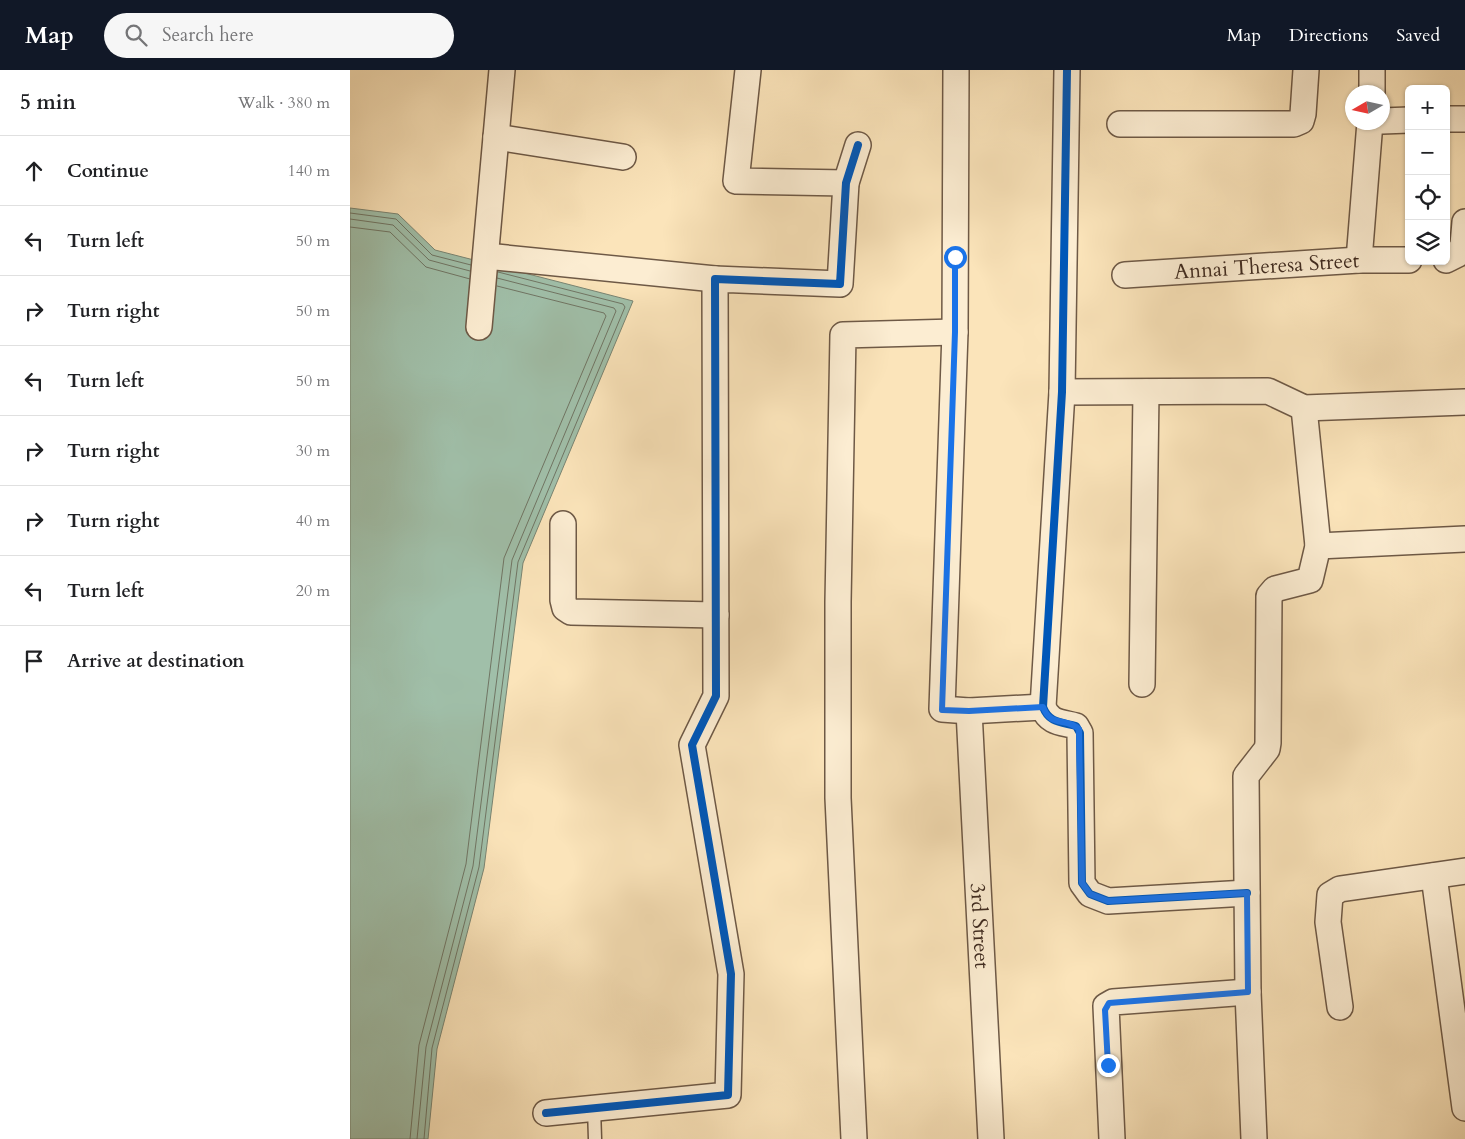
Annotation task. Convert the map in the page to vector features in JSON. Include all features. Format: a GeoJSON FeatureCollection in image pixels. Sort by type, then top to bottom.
{"type":"FeatureCollection","features":[{"type":"Feature","properties":{"kind":"street"},"geometry":{"type":"LineString","coordinates":[[480,327],[502,70]]}},
{"type":"Feature","properties":{"kind":"street"},"geometry":{"type":"LineString","coordinates":[[748,70],[736,181],[846,183]]}},
{"type":"Feature","properties":{"kind":"street"},"geometry":{"type":"LineString","coordinates":[[956,70],[955,332],[942,710],[969,711],[1043,707]]}},
{"type":"Feature","properties":{"kind":"street"},"geometry":{"type":"LineString","coordinates":[[1067,70],[1062,392],[1043,707],[1047,716],[1052,720],[1076,726],[1080,733],[1082,883],[1090,894],[1108,901],[1247,893]]}},
{"type":"Feature","properties":{"kind":"street"},"geometry":{"type":"LineString","coordinates":[[1120,124],[1294,124],[1301,121],[1303,114],[1306,70]]}},
{"type":"Feature","properties":{"kind":"street"},"geometry":{"type":"LineString","coordinates":[[1372,70],[1372,85]]}},
{"type":"Feature","properties":{"kind":"street"},"geometry":{"type":"LineString","coordinates":[[1450,120],[1465,119]]}},
{"type":"Feature","properties":{"kind":"street"},"geometry":{"type":"LineString","coordinates":[[1390,121],[1405,120]]}},
{"type":"Feature","properties":{"kind":"street"},"geometry":{"type":"LineString","coordinates":[[1359,260],[1369,130]]}},
{"type":"Feature","properties":{"kind":"street"},"geometry":{"type":"LineString","coordinates":[[496,137],[624,157]]}},
{"type":"Feature","properties":{"kind":"street"},"geometry":{"type":"LineString","coordinates":[[486,256],[715,279],[840,284],[846,183],[858,145]]}},
{"type":"Feature","properties":{"kind":"street"},"geometry":{"type":"LineString","coordinates":[[1450,258],[1458,254],[1463,245],[1465,222]]}},
{"type":"Feature","properties":{"kind":"street","name":"Annai Theresa Street"},"geometry":{"type":"LineString","coordinates":[[1125,275],[1359,260],[1405,260]]}},
{"type":"Feature","properties":{"kind":"street"},"geometry":{"type":"LineString","coordinates":[[546,1113],[728,1095],[731,974],[692,745],[716,696],[715,279]]}},
{"type":"Feature","properties":{"kind":"street"},"geometry":{"type":"LineString","coordinates":[[854,1139],[838,798],[838,602],[843,335],[955,332]]}},
{"type":"Feature","properties":{"kind":"street"},"geometry":{"type":"LineString","coordinates":[[1062,392],[1268,391],[1304,408],[1465,402]]}},
{"type":"Feature","properties":{"kind":"street"},"geometry":{"type":"LineString","coordinates":[[1142,684],[1146,392]]}},
{"type":"Feature","properties":{"kind":"street"},"geometry":{"type":"LineString","coordinates":[[1254,1139],[1248,992],[1246,776],[1267,749],[1268,743],[1269,596],[1274,589],[1310,580],[1318,546],[1304,408]]}},
{"type":"Feature","properties":{"kind":"street"},"geometry":{"type":"LineString","coordinates":[[563,524],[563,600],[565,608],[571,612],[716,614]]}},
{"type":"Feature","properties":{"kind":"street"},"geometry":{"type":"LineString","coordinates":[[1318,546],[1465,539]]}},
{"type":"Feature","properties":{"kind":"street","name":"3rd Street"},"geometry":{"type":"LineString","coordinates":[[969,711],[991,1139]]}},
{"type":"Feature","properties":{"kind":"street"},"geometry":{"type":"LineString","coordinates":[[1340,1007],[1328,922],[1330,895],[1340,888],[1465,871]]}},
{"type":"Feature","properties":{"kind":"street"},"geometry":{"type":"LineString","coordinates":[[1434,876],[1465,1108]]}},
{"type":"Feature","properties":{"kind":"street"},"geometry":{"type":"LineString","coordinates":[[1112,1139],[1106,1006],[1114,1002],[1248,992]]}},
{"type":"Feature","properties":{"kind":"lane"},"geometry":{"type":"LineString","coordinates":[[594,1108],[596,1139]]}},
{"type":"Feature","properties":{"kind":"water"},"geometry":{"type":"Polygon","coordinates":[[[350,208],[398,214],[435,250],[633,301],[523,563],[484,868],[437,1049],[428,1139],[350,1139],[350,208]]]}},
{"type":"Feature","properties":{"kind":"cycle path"},"geometry":{"type":"LineString","coordinates":[[1067,70],[1062,392],[1043,707],[1052,719],[1076,726],[1080,733],[1082,883],[1090,894],[1108,901],[1247,893]]}},
{"type":"Feature","properties":{"kind":"cycle path"},"geometry":{"type":"LineString","coordinates":[[546,1113],[728,1095],[731,974],[692,745],[716,696],[715,279],[840,284],[846,183],[858,145]]}},
{"type":"Feature","properties":{"kind":"route"},"geometry":{"type":"LineString","coordinates":[[955,257],[955,332],[942,710],[969,711],[1043,707],[1047,716],[1052,720],[1076,726],[1079,729],[1082,883],[1095,898],[1108,901],[1247,893],[1248,992],[1109,1003],[1105,1010],[1108,1065]]}}]}
